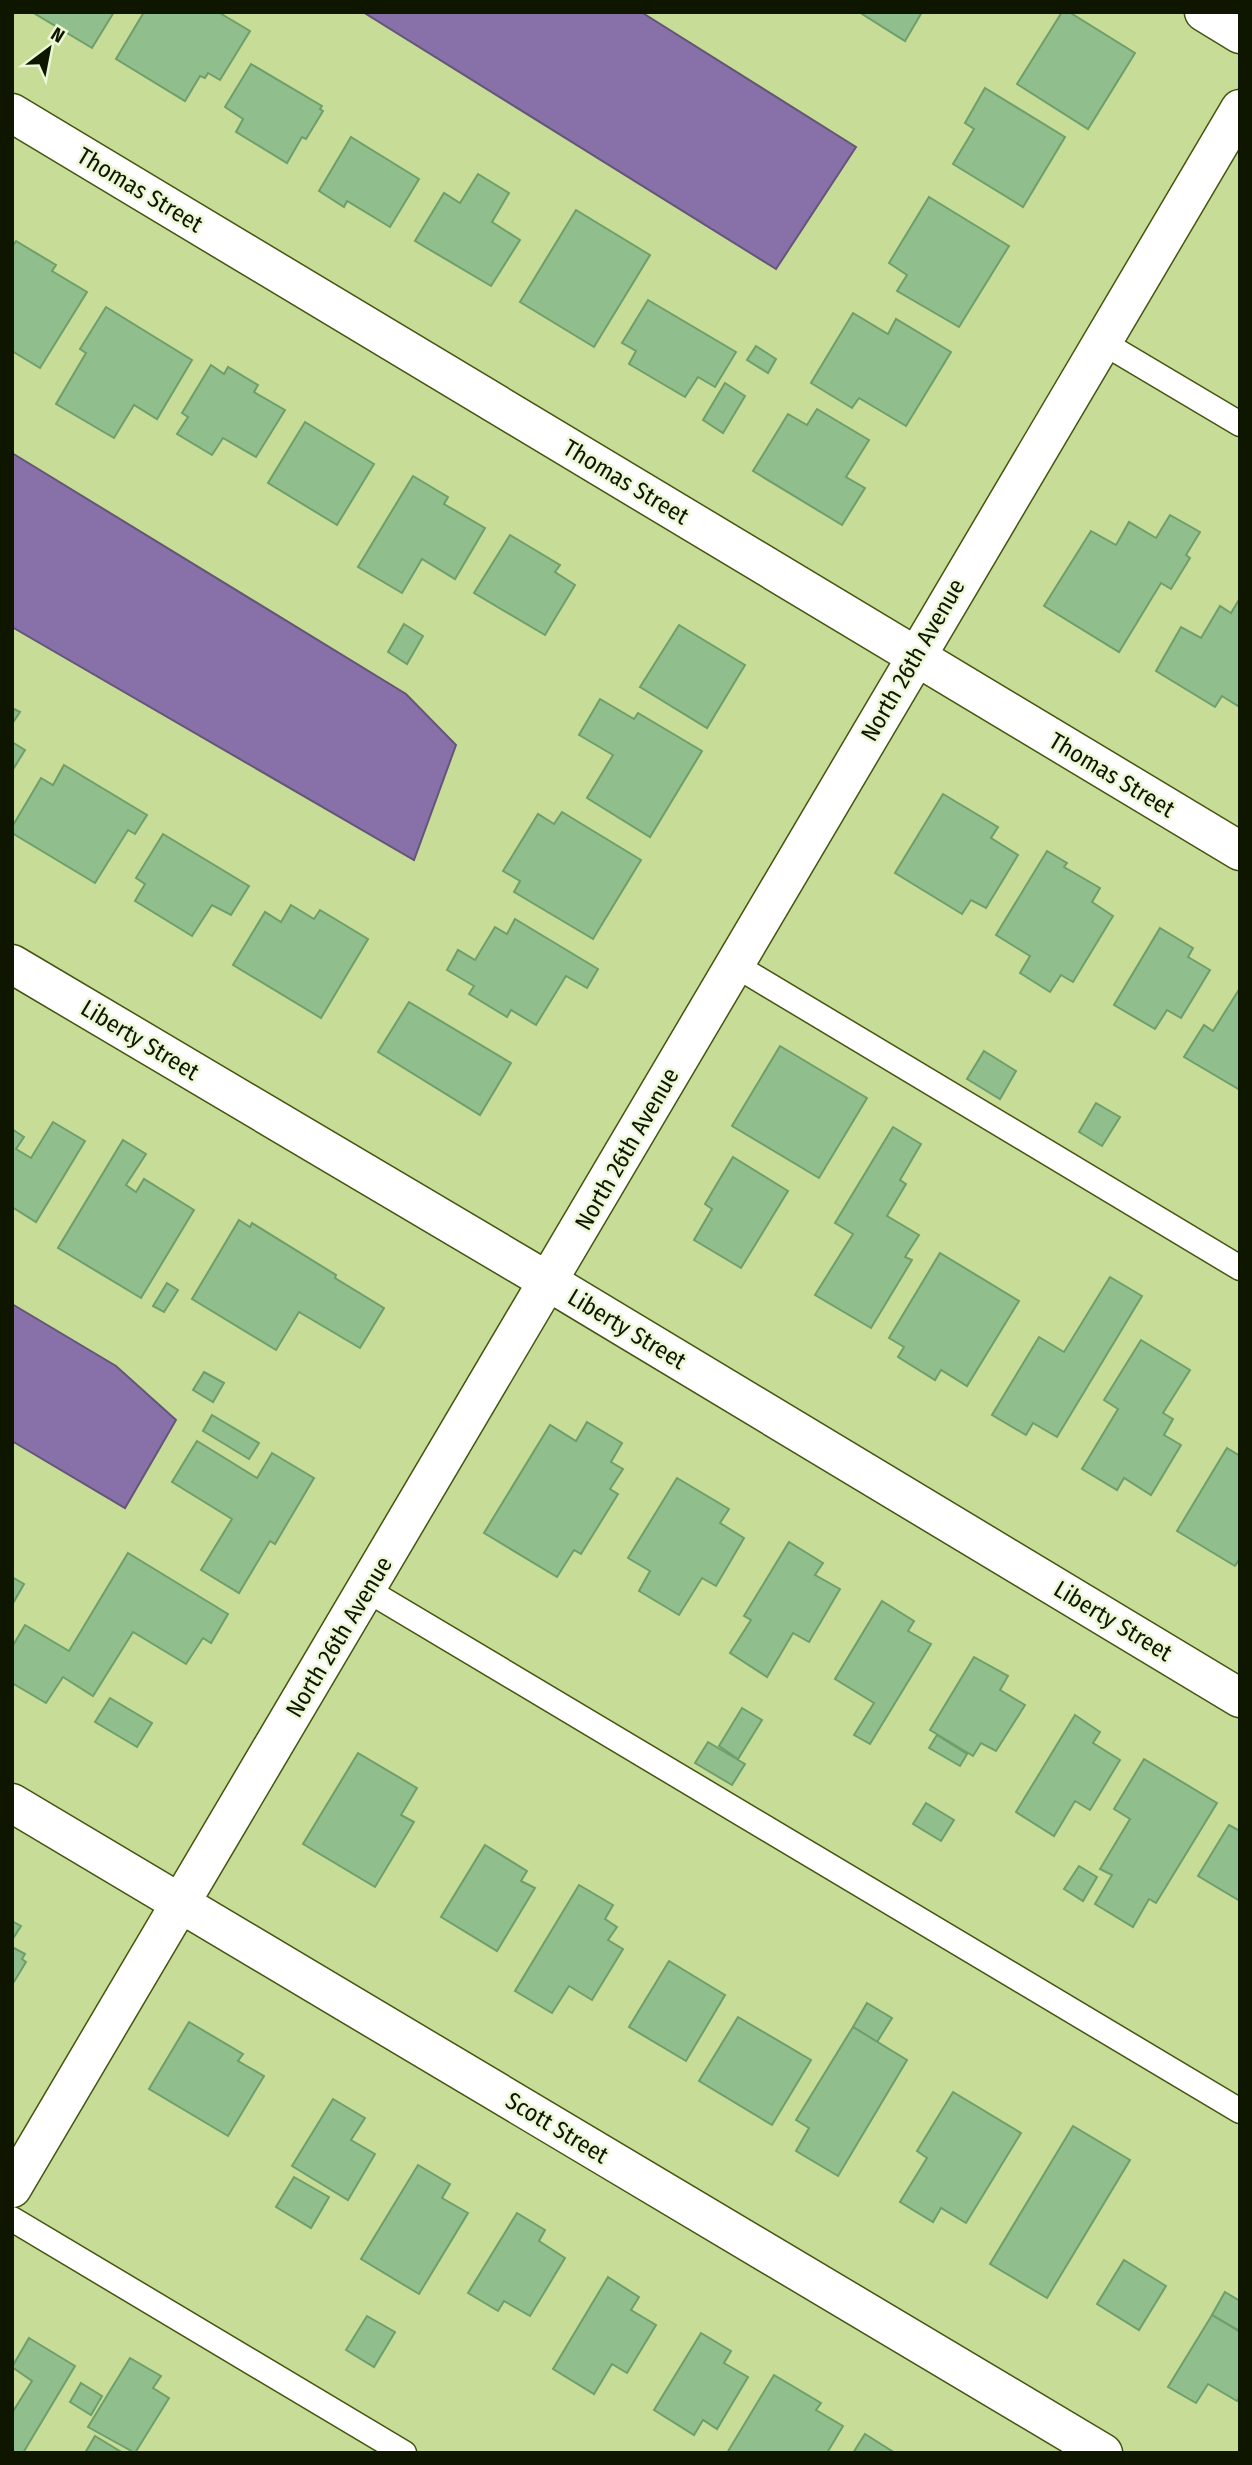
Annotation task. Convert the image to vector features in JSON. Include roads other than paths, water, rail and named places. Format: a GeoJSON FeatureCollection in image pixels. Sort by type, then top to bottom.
{"type":"FeatureCollection","features":[{"type":"Feature","properties":{"kind":"street"},"geometry":{"type":"LineString","coordinates":[[1204,12],[1240,34]]}},
{"type":"Feature","properties":{"kind":"street","name":"North 26th Avenue"},"geometry":{"type":"LineString","coordinates":[[12,2188],[1240,109]]}},
{"type":"Feature","properties":{"kind":"street","name":"Thomas Street"},"geometry":{"type":"LineString","coordinates":[[12,113],[1240,852]]}},
{"type":"Feature","properties":{"kind":"street","name":"Liberty Street"},"geometry":{"type":"LineString","coordinates":[[12,964],[549,1282],[1240,1698]]}},
{"type":"Feature","properties":{"kind":"street","name":"Scott Street"},"geometry":{"type":"LineString","coordinates":[[12,1803],[1103,2453]]}},
{"type":"Feature","properties":{"kind":"lane"},"geometry":{"type":"LineString","coordinates":[[1102,342],[1240,424]]}},
{"type":"Feature","properties":{"kind":"lane"},"geometry":{"type":"LineString","coordinates":[[735,965],[1240,1268]]}},
{"type":"Feature","properties":{"kind":"lane"},"geometry":{"type":"LineString","coordinates":[[367,1590],[1240,2111]]}},
{"type":"Feature","properties":{"kind":"lane"},"geometry":{"type":"LineString","coordinates":[[12,2219],[404,2453]]}}]}
